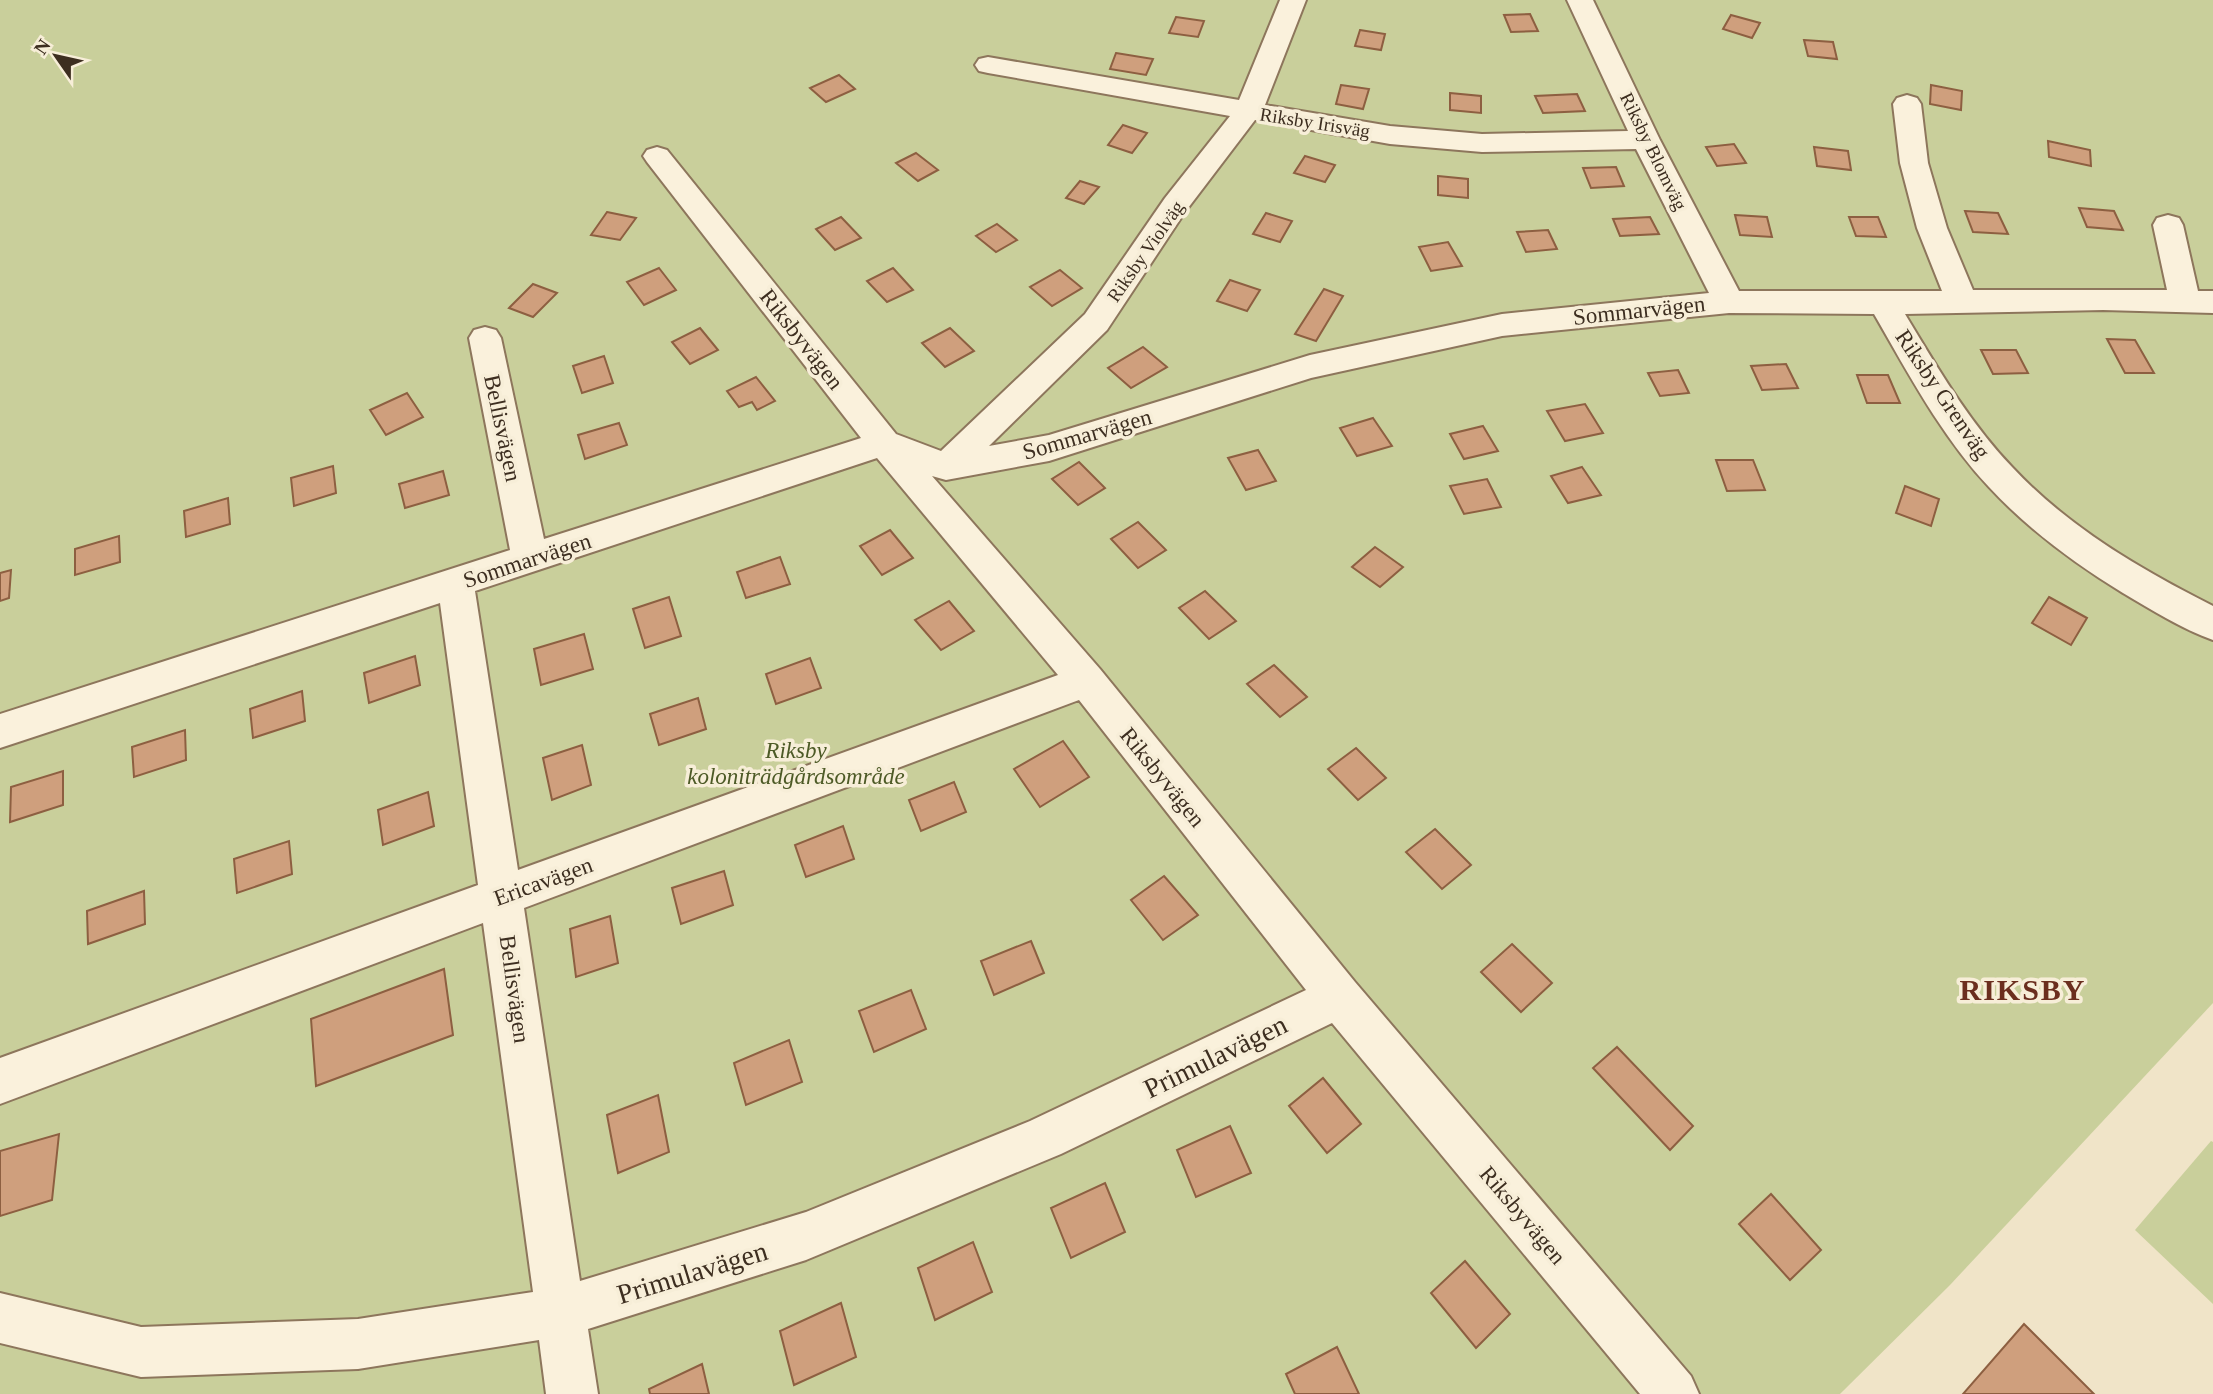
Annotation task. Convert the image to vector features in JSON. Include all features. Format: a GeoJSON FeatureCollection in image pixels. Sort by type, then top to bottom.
{"type":"FeatureCollection","features":[{"type":"Feature","properties":{"kind":"street","name":"Riksby Violväg"},"geometry":{"type":"LineString","coordinates":[[946,467],[1096,322],[1175,205],[1248,111],[1293,0]]}},
{"type":"Feature","properties":{"kind":"street","name":"Riksby Blomväg"},"geometry":{"type":"LineString","coordinates":[[1580,0],[1646,140],[1729,302]]}},
{"type":"Feature","properties":{"kind":"street","name":"Riksby Irisväg"},"geometry":{"type":"LineString","coordinates":[[988,65],[1390,135],[1482,143],[1646,140]]}},
{"type":"Feature","properties":{"kind":"street"},"geometry":{"type":"LineString","coordinates":[[1907,104],[1914,163],[1932,228],[1961,300]]}},
{"type":"Feature","properties":{"kind":"street","name":"Riksbyvägen"},"geometry":{"type":"LineString","coordinates":[[657,156],[884,443],[1086,681],[1339,997],[1673,1394]]}},
{"type":"Feature","properties":{"kind":"street"},"geometry":{"type":"LineString","coordinates":[[2168,225],[2199,302]]}},
{"type":"Feature","properties":{"kind":"street","name":"Sommarvägen"},"geometry":{"type":"LineString","coordinates":[[946,467],[1049,448],[1310,367],[1502,325],[1729,302],[1883,303],[2102,299],[2199,302]]}},
{"type":"Feature","properties":{"kind":"street","name":"Riksby Grenväg"},"geometry":{"type":"LineString","coordinates":[[1883,303],[1976,448],[2032,509],[2097,560],[2213,624]]}},
{"type":"Feature","properties":{"kind":"street","name":"Bellisvägen"},"geometry":{"type":"LineString","coordinates":[[485,338],[530,559]]}},
{"type":"Feature","properties":{"kind":"street"},"geometry":{"type":"LineString","coordinates":[[884,443],[946,467]]}},
{"type":"Feature","properties":{"kind":"street","name":"Sommarvägen"},"geometry":{"type":"LineString","coordinates":[[0,731],[884,443]]}},
{"type":"Feature","properties":{"kind":"street","name":"Bellisvägen"},"geometry":{"type":"LineString","coordinates":[[456,584],[572,1394]]}},
{"type":"Feature","properties":{"kind":"street","name":"Ericavägen"},"geometry":{"type":"LineString","coordinates":[[0,1081],[1086,681]]}},
{"type":"Feature","properties":{"kind":"street","name":"Primulavägen"},"geometry":{"type":"LineString","coordinates":[[0,1318],[141,1352],[358,1344],[561,1312],[806,1236],[1045,1138],[1339,997]]}},
{"type":"Feature","properties":{"kind":"green space","name":"Riksby koloniträdgårdsområde"},"geometry":{"type":"Polygon","coordinates":[[[0,0],[2213,0],[2213,1003],[1950,1285],[1840,1394],[0,1394],[0,0]]]}},
{"type":"Feature","properties":{"kind":"green space"},"geometry":{"type":"Polygon","coordinates":[[[2211,1141],[2213,1142],[2213,1304],[2135,1230],[2211,1141]]]}},
{"type":"Feature","properties":{"kind":"building"},"geometry":{"type":"Polygon","coordinates":[[[1530,14],[1538,31],[1511,32],[1504,15],[1530,14]]]}},
{"type":"Feature","properties":{"kind":"building"},"geometry":{"type":"Polygon","coordinates":[[[1731,15],[1760,23],[1752,38],[1723,29],[1731,15]]]}},
{"type":"Feature","properties":{"kind":"building"},"geometry":{"type":"Polygon","coordinates":[[[1176,17],[1204,21],[1198,37],[1169,33],[1176,17]]]}},
{"type":"Feature","properties":{"kind":"building"},"geometry":{"type":"Polygon","coordinates":[[[1360,30],[1385,34],[1381,50],[1355,46],[1360,30]]]}},
{"type":"Feature","properties":{"kind":"building"},"geometry":{"type":"Polygon","coordinates":[[[1804,40],[1833,42],[1837,59],[1808,56],[1804,40]]]}},
{"type":"Feature","properties":{"kind":"building"},"geometry":{"type":"Polygon","coordinates":[[[1116,53],[1153,59],[1146,75],[1110,69],[1116,53]]]}},
{"type":"Feature","properties":{"kind":"building"},"geometry":{"type":"Polygon","coordinates":[[[839,75],[855,89],[826,102],[810,88],[839,75]]]}},
{"type":"Feature","properties":{"kind":"building"},"geometry":{"type":"Polygon","coordinates":[[[1341,85],[1369,89],[1363,109],[1336,104],[1341,85]]]}},
{"type":"Feature","properties":{"kind":"building"},"geometry":{"type":"Polygon","coordinates":[[[1931,85],[1962,91],[1961,110],[1930,104],[1931,85]]]}},
{"type":"Feature","properties":{"kind":"building"},"geometry":{"type":"Polygon","coordinates":[[[1450,93],[1481,96],[1481,113],[1450,110],[1450,93]]]}},
{"type":"Feature","properties":{"kind":"building"},"geometry":{"type":"Polygon","coordinates":[[[1577,94],[1585,111],[1543,113],[1535,96],[1577,94]]]}},
{"type":"Feature","properties":{"kind":"building"},"geometry":{"type":"Polygon","coordinates":[[[1123,125],[1147,133],[1132,153],[1108,145],[1123,125]]]}},
{"type":"Feature","properties":{"kind":"building"},"geometry":{"type":"Polygon","coordinates":[[[2048,141],[2090,150],[2091,166],[2049,157],[2048,141]]]}},
{"type":"Feature","properties":{"kind":"building"},"geometry":{"type":"Polygon","coordinates":[[[1734,144],[1746,163],[1717,166],[1706,147],[1734,144]]]}},
{"type":"Feature","properties":{"kind":"building"},"geometry":{"type":"Polygon","coordinates":[[[1814,147],[1848,151],[1851,170],[1817,166],[1814,147]]]}},
{"type":"Feature","properties":{"kind":"building"},"geometry":{"type":"Polygon","coordinates":[[[916,153],[938,170],[918,181],[896,163],[916,153]]]}},
{"type":"Feature","properties":{"kind":"building"},"geometry":{"type":"Polygon","coordinates":[[[1305,156],[1335,165],[1325,182],[1294,173],[1305,156]]]}},
{"type":"Feature","properties":{"kind":"building"},"geometry":{"type":"Polygon","coordinates":[[[1616,167],[1624,186],[1591,188],[1583,168],[1616,167]]]}},
{"type":"Feature","properties":{"kind":"building"},"geometry":{"type":"Polygon","coordinates":[[[1438,176],[1468,179],[1468,198],[1438,195],[1438,176]]]}},
{"type":"Feature","properties":{"kind":"building"},"geometry":{"type":"Polygon","coordinates":[[[1080,181],[1099,187],[1084,204],[1066,198],[1080,181]]]}},
{"type":"Feature","properties":{"kind":"building"},"geometry":{"type":"Polygon","coordinates":[[[2079,208],[2114,211],[2123,230],[2087,227],[2079,208]]]}},
{"type":"Feature","properties":{"kind":"building"},"geometry":{"type":"Polygon","coordinates":[[[1965,211],[1998,213],[2008,234],[1973,232],[1965,211]]]}},
{"type":"Feature","properties":{"kind":"building"},"geometry":{"type":"Polygon","coordinates":[[[607,212],[636,218],[620,240],[591,235],[607,212]]]}},
{"type":"Feature","properties":{"kind":"building"},"geometry":{"type":"Polygon","coordinates":[[[1266,213],[1292,221],[1280,242],[1253,234],[1266,213]]]}},
{"type":"Feature","properties":{"kind":"building"},"geometry":{"type":"Polygon","coordinates":[[[1735,215],[1767,217],[1772,237],[1740,235],[1735,215]]]}},
{"type":"Feature","properties":{"kind":"building"},"geometry":{"type":"Polygon","coordinates":[[[841,217],[861,238],[835,250],[816,229],[841,217]]]}},
{"type":"Feature","properties":{"kind":"building"},"geometry":{"type":"Polygon","coordinates":[[[1650,217],[1659,234],[1620,236],[1613,219],[1650,217]]]}},
{"type":"Feature","properties":{"kind":"building"},"geometry":{"type":"Polygon","coordinates":[[[1849,217],[1878,217],[1886,237],[1856,236],[1849,217]]]}},
{"type":"Feature","properties":{"kind":"building"},"geometry":{"type":"Polygon","coordinates":[[[997,224],[1017,240],[996,252],[976,236],[997,224]]]}},
{"type":"Feature","properties":{"kind":"building"},"geometry":{"type":"Polygon","coordinates":[[[1548,230],[1557,249],[1526,252],[1517,232],[1548,230]]]}},
{"type":"Feature","properties":{"kind":"building"},"geometry":{"type":"Polygon","coordinates":[[[1448,242],[1462,266],[1431,271],[1419,247],[1448,242]]]}},
{"type":"Feature","properties":{"kind":"building"},"geometry":{"type":"Polygon","coordinates":[[[659,268],[676,290],[644,305],[627,282],[659,268]]]}},
{"type":"Feature","properties":{"kind":"building"},"geometry":{"type":"Polygon","coordinates":[[[893,268],[913,290],[887,302],[867,281],[893,268]]]}},
{"type":"Feature","properties":{"kind":"building"},"geometry":{"type":"Polygon","coordinates":[[[1060,270],[1082,288],[1052,306],[1030,287],[1060,270]]]}},
{"type":"Feature","properties":{"kind":"building"},"geometry":{"type":"Polygon","coordinates":[[[1230,280],[1260,290],[1247,311],[1217,301],[1230,280]]]}},
{"type":"Feature","properties":{"kind":"building"},"geometry":{"type":"Polygon","coordinates":[[[533,284],[557,293],[533,317],[509,308],[533,284]]]}},
{"type":"Feature","properties":{"kind":"building"},"geometry":{"type":"Polygon","coordinates":[[[1324,289],[1343,296],[1316,341],[1295,334],[1324,289]]]}},
{"type":"Feature","properties":{"kind":"building"},"geometry":{"type":"Polygon","coordinates":[[[700,328],[718,350],[690,364],[672,342],[700,328]]]}},
{"type":"Feature","properties":{"kind":"building"},"geometry":{"type":"Polygon","coordinates":[[[950,328],[974,351],[945,367],[922,343],[950,328]]]}},
{"type":"Feature","properties":{"kind":"building"},"geometry":{"type":"Polygon","coordinates":[[[2107,339],[2135,340],[2154,373],[2125,373],[2107,339]]]}},
{"type":"Feature","properties":{"kind":"building"},"geometry":{"type":"Polygon","coordinates":[[[1143,347],[1167,367],[1131,388],[1108,368],[1143,347]]]}},
{"type":"Feature","properties":{"kind":"building"},"geometry":{"type":"Polygon","coordinates":[[[1981,350],[2016,350],[2028,373],[1993,374],[1981,350]]]}},
{"type":"Feature","properties":{"kind":"building"},"geometry":{"type":"Polygon","coordinates":[[[604,356],[613,383],[582,393],[573,366],[604,356]]]}},
{"type":"Feature","properties":{"kind":"building"},"geometry":{"type":"Polygon","coordinates":[[[1786,364],[1798,388],[1762,390],[1751,366],[1786,364]]]}},
{"type":"Feature","properties":{"kind":"building"},"geometry":{"type":"Polygon","coordinates":[[[1678,370],[1689,393],[1660,396],[1648,373],[1678,370]]]}},
{"type":"Feature","properties":{"kind":"building"},"geometry":{"type":"Polygon","coordinates":[[[1857,375],[1888,375],[1900,403],[1867,403],[1857,375]]]}},
{"type":"Feature","properties":{"kind":"building"},"geometry":{"type":"Polygon","coordinates":[[[756,377],[775,401],[757,410],[752,402],[739,407],[727,391],[756,377]]]}},
{"type":"Feature","properties":{"kind":"building"},"geometry":{"type":"Polygon","coordinates":[[[407,393],[423,417],[386,435],[370,410],[407,393]]]}},
{"type":"Feature","properties":{"kind":"building"},"geometry":{"type":"Polygon","coordinates":[[[1585,404],[1603,433],[1565,441],[1547,411],[1585,404]]]}},
{"type":"Feature","properties":{"kind":"building"},"geometry":{"type":"Polygon","coordinates":[[[1373,418],[1392,446],[1357,456],[1340,428],[1373,418]]]}},
{"type":"Feature","properties":{"kind":"building"},"geometry":{"type":"Polygon","coordinates":[[[619,423],[627,445],[585,459],[578,435],[619,423]]]}},
{"type":"Feature","properties":{"kind":"building"},"geometry":{"type":"Polygon","coordinates":[[[1483,426],[1498,451],[1464,459],[1450,434],[1483,426]]]}},
{"type":"Feature","properties":{"kind":"building"},"geometry":{"type":"Polygon","coordinates":[[[1258,450],[1276,481],[1246,490],[1228,458],[1258,450]]]}},
{"type":"Feature","properties":{"kind":"building"},"geometry":{"type":"Polygon","coordinates":[[[1716,460],[1753,460],[1765,490],[1727,491],[1716,460]]]}},
{"type":"Feature","properties":{"kind":"building"},"geometry":{"type":"Polygon","coordinates":[[[1079,462],[1105,488],[1078,505],[1052,479],[1079,462]]]}},
{"type":"Feature","properties":{"kind":"building"},"geometry":{"type":"Polygon","coordinates":[[[333,466],[336,493],[294,506],[291,478],[333,466]]]}},
{"type":"Feature","properties":{"kind":"building"},"geometry":{"type":"Polygon","coordinates":[[[1582,467],[1601,495],[1568,503],[1551,476],[1582,467]]]}},
{"type":"Feature","properties":{"kind":"building"},"geometry":{"type":"Polygon","coordinates":[[[443,471],[449,495],[405,508],[399,484],[443,471]]]}},
{"type":"Feature","properties":{"kind":"building"},"geometry":{"type":"Polygon","coordinates":[[[1487,479],[1501,507],[1464,514],[1450,486],[1487,479]]]}},
{"type":"Feature","properties":{"kind":"building"},"geometry":{"type":"Polygon","coordinates":[[[1905,486],[1939,499],[1931,526],[1896,513],[1905,486]]]}},
{"type":"Feature","properties":{"kind":"building"},"geometry":{"type":"Polygon","coordinates":[[[228,498],[230,524],[186,537],[184,511],[228,498]]]}},
{"type":"Feature","properties":{"kind":"building"},"geometry":{"type":"Polygon","coordinates":[[[1138,522],[1166,550],[1138,568],[1111,539],[1138,522]]]}},
{"type":"Feature","properties":{"kind":"building"},"geometry":{"type":"Polygon","coordinates":[[[890,530],[913,558],[882,575],[860,546],[890,530]]]}},
{"type":"Feature","properties":{"kind":"building"},"geometry":{"type":"Polygon","coordinates":[[[119,536],[120,562],[75,575],[75,549],[119,536]]]}},
{"type":"Feature","properties":{"kind":"building"},"geometry":{"type":"Polygon","coordinates":[[[1375,547],[1403,567],[1380,587],[1352,567],[1375,547]]]}},
{"type":"Feature","properties":{"kind":"building"},"geometry":{"type":"Polygon","coordinates":[[[780,557],[790,584],[746,598],[737,572],[780,557]]]}},
{"type":"Feature","properties":{"kind":"building"},"geometry":{"type":"Polygon","coordinates":[[[11,570],[9,598],[0,601],[0,573],[11,570]]]}},
{"type":"Feature","properties":{"kind":"building"},"geometry":{"type":"Polygon","coordinates":[[[1205,591],[1236,621],[1209,639],[1179,608],[1205,591]]]}},
{"type":"Feature","properties":{"kind":"building"},"geometry":{"type":"Polygon","coordinates":[[[669,597],[681,636],[645,648],[633,609],[669,597]]]}},
{"type":"Feature","properties":{"kind":"building"},"geometry":{"type":"Polygon","coordinates":[[[2049,597],[2087,618],[2071,645],[2032,623],[2049,597]]]}},
{"type":"Feature","properties":{"kind":"building"},"geometry":{"type":"Polygon","coordinates":[[[949,601],[974,631],[941,650],[915,620],[949,601]]]}},
{"type":"Feature","properties":{"kind":"building"},"geometry":{"type":"Polygon","coordinates":[[[584,634],[593,669],[541,685],[534,649],[584,634]]]}},
{"type":"Feature","properties":{"kind":"building"},"geometry":{"type":"Polygon","coordinates":[[[415,656],[420,685],[369,703],[364,673],[415,656]]]}},
{"type":"Feature","properties":{"kind":"building"},"geometry":{"type":"Polygon","coordinates":[[[810,658],[821,688],[776,704],[766,674],[810,658]]]}},
{"type":"Feature","properties":{"kind":"building"},"geometry":{"type":"Polygon","coordinates":[[[1274,665],[1307,697],[1280,717],[1247,684],[1274,665]]]}},
{"type":"Feature","properties":{"kind":"building"},"geometry":{"type":"Polygon","coordinates":[[[302,691],[305,721],[253,738],[250,709],[302,691]]]}},
{"type":"Feature","properties":{"kind":"building"},"geometry":{"type":"Polygon","coordinates":[[[698,698],[706,729],[659,745],[650,714],[698,698]]]}},
{"type":"Feature","properties":{"kind":"building"},"geometry":{"type":"Polygon","coordinates":[[[185,730],[186,760],[134,777],[132,747],[185,730]]]}},
{"type":"Feature","properties":{"kind":"building"},"geometry":{"type":"Polygon","coordinates":[[[1063,741],[1089,777],[1040,807],[1014,769],[1063,741]]]}},
{"type":"Feature","properties":{"kind":"building"},"geometry":{"type":"Polygon","coordinates":[[[582,745],[591,785],[552,800],[543,758],[582,745]]]}},
{"type":"Feature","properties":{"kind":"building"},"geometry":{"type":"Polygon","coordinates":[[[1356,748],[1386,778],[1358,800],[1328,769],[1356,748]]]}},
{"type":"Feature","properties":{"kind":"building"},"geometry":{"type":"Polygon","coordinates":[[[63,771],[63,805],[10,822],[11,787],[63,771]]]}},
{"type":"Feature","properties":{"kind":"building"},"geometry":{"type":"Polygon","coordinates":[[[954,782],[966,812],[921,831],[909,800],[954,782]]]}},
{"type":"Feature","properties":{"kind":"building"},"geometry":{"type":"Polygon","coordinates":[[[428,792],[434,826],[383,845],[378,810],[428,792]]]}},
{"type":"Feature","properties":{"kind":"building"},"geometry":{"type":"Polygon","coordinates":[[[843,826],[854,859],[806,877],[795,845],[843,826]]]}},
{"type":"Feature","properties":{"kind":"building"},"geometry":{"type":"Polygon","coordinates":[[[1435,829],[1471,865],[1442,889],[1406,852],[1435,829]]]}},
{"type":"Feature","properties":{"kind":"building"},"geometry":{"type":"Polygon","coordinates":[[[289,841],[292,874],[237,893],[234,859],[289,841]]]}},
{"type":"Feature","properties":{"kind":"building"},"geometry":{"type":"Polygon","coordinates":[[[724,871],[733,905],[681,924],[672,888],[724,871]]]}},
{"type":"Feature","properties":{"kind":"building"},"geometry":{"type":"Polygon","coordinates":[[[1164,876],[1198,915],[1163,940],[1131,900],[1164,876]]]}},
{"type":"Feature","properties":{"kind":"building"},"geometry":{"type":"Polygon","coordinates":[[[144,891],[145,924],[88,944],[87,911],[144,891]]]}},
{"type":"Feature","properties":{"kind":"building"},"geometry":{"type":"Polygon","coordinates":[[[610,916],[618,963],[576,977],[570,929],[610,916]]]}},
{"type":"Feature","properties":{"kind":"building"},"geometry":{"type":"Polygon","coordinates":[[[1031,941],[1044,973],[994,995],[981,961],[1031,941]]]}},
{"type":"Feature","properties":{"kind":"building"},"geometry":{"type":"Polygon","coordinates":[[[1512,944],[1552,983],[1521,1012],[1481,972],[1512,944]]]}},
{"type":"Feature","properties":{"kind":"building"},"geometry":{"type":"Polygon","coordinates":[[[444,969],[453,1035],[316,1086],[311,1019],[444,969]]]}},
{"type":"Feature","properties":{"kind":"building"},"geometry":{"type":"Polygon","coordinates":[[[911,990],[926,1029],[874,1052],[859,1011],[911,990]]]}},
{"type":"Feature","properties":{"kind":"building"},"geometry":{"type":"Polygon","coordinates":[[[789,1040],[802,1082],[746,1105],[734,1063],[789,1040]]]}},
{"type":"Feature","properties":{"kind":"building"},"geometry":{"type":"Polygon","coordinates":[[[1617,1047],[1693,1126],[1670,1150],[1593,1068],[1617,1047]]]}},
{"type":"Feature","properties":{"kind":"building"},"geometry":{"type":"Polygon","coordinates":[[[1323,1078],[1361,1124],[1327,1153],[1289,1106],[1323,1078]]]}},
{"type":"Feature","properties":{"kind":"building"},"geometry":{"type":"Polygon","coordinates":[[[658,1095],[669,1152],[618,1173],[607,1115],[658,1095]]]}},
{"type":"Feature","properties":{"kind":"building"},"geometry":{"type":"Polygon","coordinates":[[[1230,1126],[1251,1173],[1196,1197],[1177,1150],[1230,1126]]]}},
{"type":"Feature","properties":{"kind":"building"},"geometry":{"type":"Polygon","coordinates":[[[59,1134],[52,1200],[0,1216],[0,1151],[59,1134]]]}},
{"type":"Feature","properties":{"kind":"building"},"geometry":{"type":"Polygon","coordinates":[[[1105,1183],[1125,1232],[1071,1258],[1051,1208],[1105,1183]]]}},
{"type":"Feature","properties":{"kind":"building"},"geometry":{"type":"Polygon","coordinates":[[[1771,1194],[1821,1250],[1790,1280],[1739,1224],[1771,1194]]]}},
{"type":"Feature","properties":{"kind":"building"},"geometry":{"type":"Polygon","coordinates":[[[973,1242],[992,1292],[935,1320],[918,1268],[973,1242]]]}},
{"type":"Feature","properties":{"kind":"building"},"geometry":{"type":"Polygon","coordinates":[[[1465,1261],[1510,1314],[1476,1348],[1431,1293],[1465,1261]]]}},
{"type":"Feature","properties":{"kind":"building"},"geometry":{"type":"Polygon","coordinates":[[[841,1303],[856,1357],[794,1385],[780,1331],[841,1303]]]}},
{"type":"Feature","properties":{"kind":"building"},"geometry":{"type":"Polygon","coordinates":[[[2024,1324],[2094,1394],[1963,1394],[2024,1324]]]}},
{"type":"Feature","properties":{"kind":"building"},"geometry":{"type":"Polygon","coordinates":[[[1337,1347],[1359,1394],[1295,1394],[1286,1374],[1337,1347]]]}},
{"type":"Feature","properties":{"kind":"building"},"geometry":{"type":"Polygon","coordinates":[[[702,1364],[709,1394],[650,1394],[649,1389],[702,1364]]]}},
{"type":"Feature","properties":{"kind":"district","name":"RIKSBY"},"geometry":{"type":"Point","coordinates":[2023,990]}}]}
